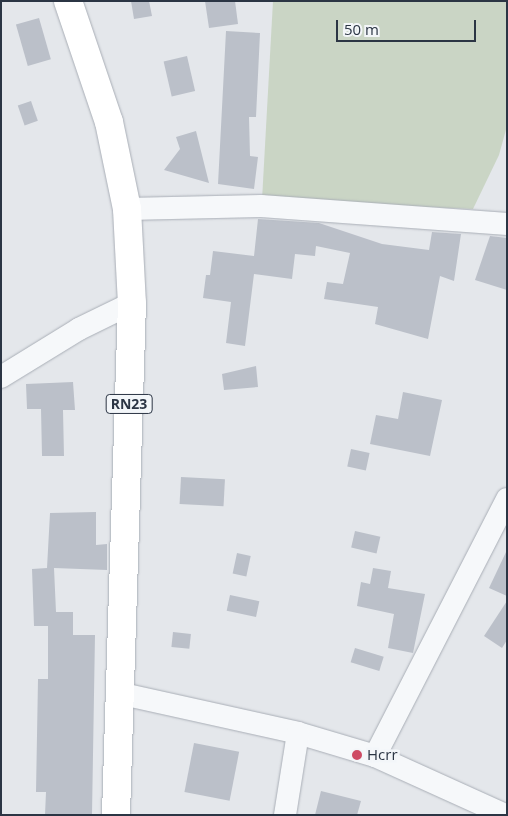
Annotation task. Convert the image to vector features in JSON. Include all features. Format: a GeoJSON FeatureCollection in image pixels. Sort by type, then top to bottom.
{"type":"FeatureCollection","features":[{"type":"Feature","properties":{"kind":"main road","name":"RN23"},"geometry":{"type":"LineString","coordinates":[[68,1],[109,122],[128,210],[132,302],[127,560],[118,693],[116,815]]}},
{"type":"Feature","properties":{"kind":"street"},"geometry":{"type":"LineString","coordinates":[[128,210],[262,206],[507,224]]}},
{"type":"Feature","properties":{"kind":"street"},"geometry":{"type":"LineString","coordinates":[[1,377],[79,329],[132,302]]}},
{"type":"Feature","properties":{"kind":"street"},"geometry":{"type":"LineString","coordinates":[[375,756],[507,499]]}},
{"type":"Feature","properties":{"kind":"street"},"geometry":{"type":"LineString","coordinates":[[118,693],[298,733],[375,756],[505,815]]}},
{"type":"Feature","properties":{"kind":"street"},"geometry":{"type":"LineString","coordinates":[[285,815],[298,733]]}},
{"type":"Feature","properties":{"kind":"green space"},"geometry":{"type":"Polygon","coordinates":[[[273,1],[507,1],[507,126],[499,155],[473,209],[262,200],[273,1]]]}},
{"type":"Feature","properties":{"kind":"building"},"geometry":{"type":"Polygon","coordinates":[[[131,1],[149,1],[152,16],[134,19],[131,1]]]}},
{"type":"Feature","properties":{"kind":"building"},"geometry":{"type":"Polygon","coordinates":[[[205,1],[235,1],[238,24],[209,28],[205,1]]]}},
{"type":"Feature","properties":{"kind":"building"},"geometry":{"type":"Polygon","coordinates":[[[39,18],[51,59],[28,66],[16,25],[39,18]]]}},
{"type":"Feature","properties":{"kind":"building"},"geometry":{"type":"Polygon","coordinates":[[[226,31],[260,33],[256,117],[249,117],[250,156],[258,157],[254,189],[218,184],[226,31]]]}},
{"type":"Feature","properties":{"kind":"building"},"geometry":{"type":"Polygon","coordinates":[[[187,56],[195,91],[172,96],[164,61],[187,56]]]}},
{"type":"Feature","properties":{"kind":"building"},"geometry":{"type":"Polygon","coordinates":[[[31,101],[38,121],[25,125],[18,106],[31,101]]]}},
{"type":"Feature","properties":{"kind":"building"},"geometry":{"type":"Polygon","coordinates":[[[196,131],[209,183],[164,170],[180,149],[176,137],[196,131]]]}},
{"type":"Feature","properties":{"kind":"building"},"geometry":{"type":"Polygon","coordinates":[[[258,219],[319,223],[382,244],[429,250],[432,232],[461,234],[454,281],[440,276],[428,339],[375,324],[378,307],[324,299],[327,282],[343,284],[350,253],[316,246],[315,256],[295,254],[292,279],[254,274],[245,346],[226,343],[231,302],[203,298],[206,275],[210,275],[213,251],[254,256],[258,219]]]}},
{"type":"Feature","properties":{"kind":"building"},"geometry":{"type":"Polygon","coordinates":[[[490,236],[507,238],[507,290],[475,280],[490,236]]]}},
{"type":"Feature","properties":{"kind":"building"},"geometry":{"type":"Polygon","coordinates":[[[256,366],[258,387],[224,390],[222,374],[256,366]]]}},
{"type":"Feature","properties":{"kind":"building"},"geometry":{"type":"Polygon","coordinates":[[[73,382],[75,410],[63,410],[64,456],[42,456],[41,409],[27,409],[26,384],[73,382]]]}},
{"type":"Feature","properties":{"kind":"building"},"geometry":{"type":"Polygon","coordinates":[[[403,392],[442,400],[430,456],[370,444],[376,415],[398,419],[403,392]]]}},
{"type":"Feature","properties":{"kind":"building"},"geometry":{"type":"Polygon","coordinates":[[[351,449],[370,453],[366,471],[347,467],[351,449]]]}},
{"type":"Feature","properties":{"kind":"building"},"geometry":{"type":"Polygon","coordinates":[[[181,477],[225,479],[224,506],[180,504],[181,477]]]}},
{"type":"Feature","properties":{"kind":"building"},"geometry":{"type":"Polygon","coordinates":[[[96,512],[96,545],[107,544],[107,570],[54,568],[56,612],[73,612],[73,635],[95,635],[92,815],[45,815],[46,792],[36,792],[38,679],[48,679],[48,626],[34,626],[32,569],[47,568],[50,513],[96,512]]]}},
{"type":"Feature","properties":{"kind":"building"},"geometry":{"type":"Polygon","coordinates":[[[355,531],[380,537],[377,553],[351,548],[355,531]]]}},
{"type":"Feature","properties":{"kind":"building"},"geometry":{"type":"Polygon","coordinates":[[[507,550],[507,596],[489,588],[507,550]]]}},
{"type":"Feature","properties":{"kind":"building"},"geometry":{"type":"Polygon","coordinates":[[[237,553],[251,556],[246,576],[233,574],[237,553]]]}},
{"type":"Feature","properties":{"kind":"building"},"geometry":{"type":"Polygon","coordinates":[[[373,568],[391,571],[388,588],[425,594],[413,653],[388,648],[394,614],[357,606],[361,582],[370,584],[373,568]]]}},
{"type":"Feature","properties":{"kind":"building"},"geometry":{"type":"Polygon","coordinates":[[[230,595],[259,601],[256,617],[227,611],[230,595]]]}},
{"type":"Feature","properties":{"kind":"building"},"geometry":{"type":"Polygon","coordinates":[[[507,601],[507,640],[502,648],[484,636],[507,601]]]}},
{"type":"Feature","properties":{"kind":"building"},"geometry":{"type":"Polygon","coordinates":[[[173,632],[191,634],[189,649],[171,647],[173,632]]]}},
{"type":"Feature","properties":{"kind":"building"},"geometry":{"type":"Polygon","coordinates":[[[355,648],[384,657],[379,671],[351,662],[355,648]]]}},
{"type":"Feature","properties":{"kind":"building"},"geometry":{"type":"Polygon","coordinates":[[[194,743],[239,752],[230,801],[184,792],[194,743]]]}},
{"type":"Feature","properties":{"kind":"building"},"geometry":{"type":"Polygon","coordinates":[[[321,791],[361,801],[357,815],[315,815],[321,791]]]}},
{"type":"Feature","properties":{"kind":"place","name":"Hcrr"},"geometry":{"type":"Point","coordinates":[357,755]}}]}
